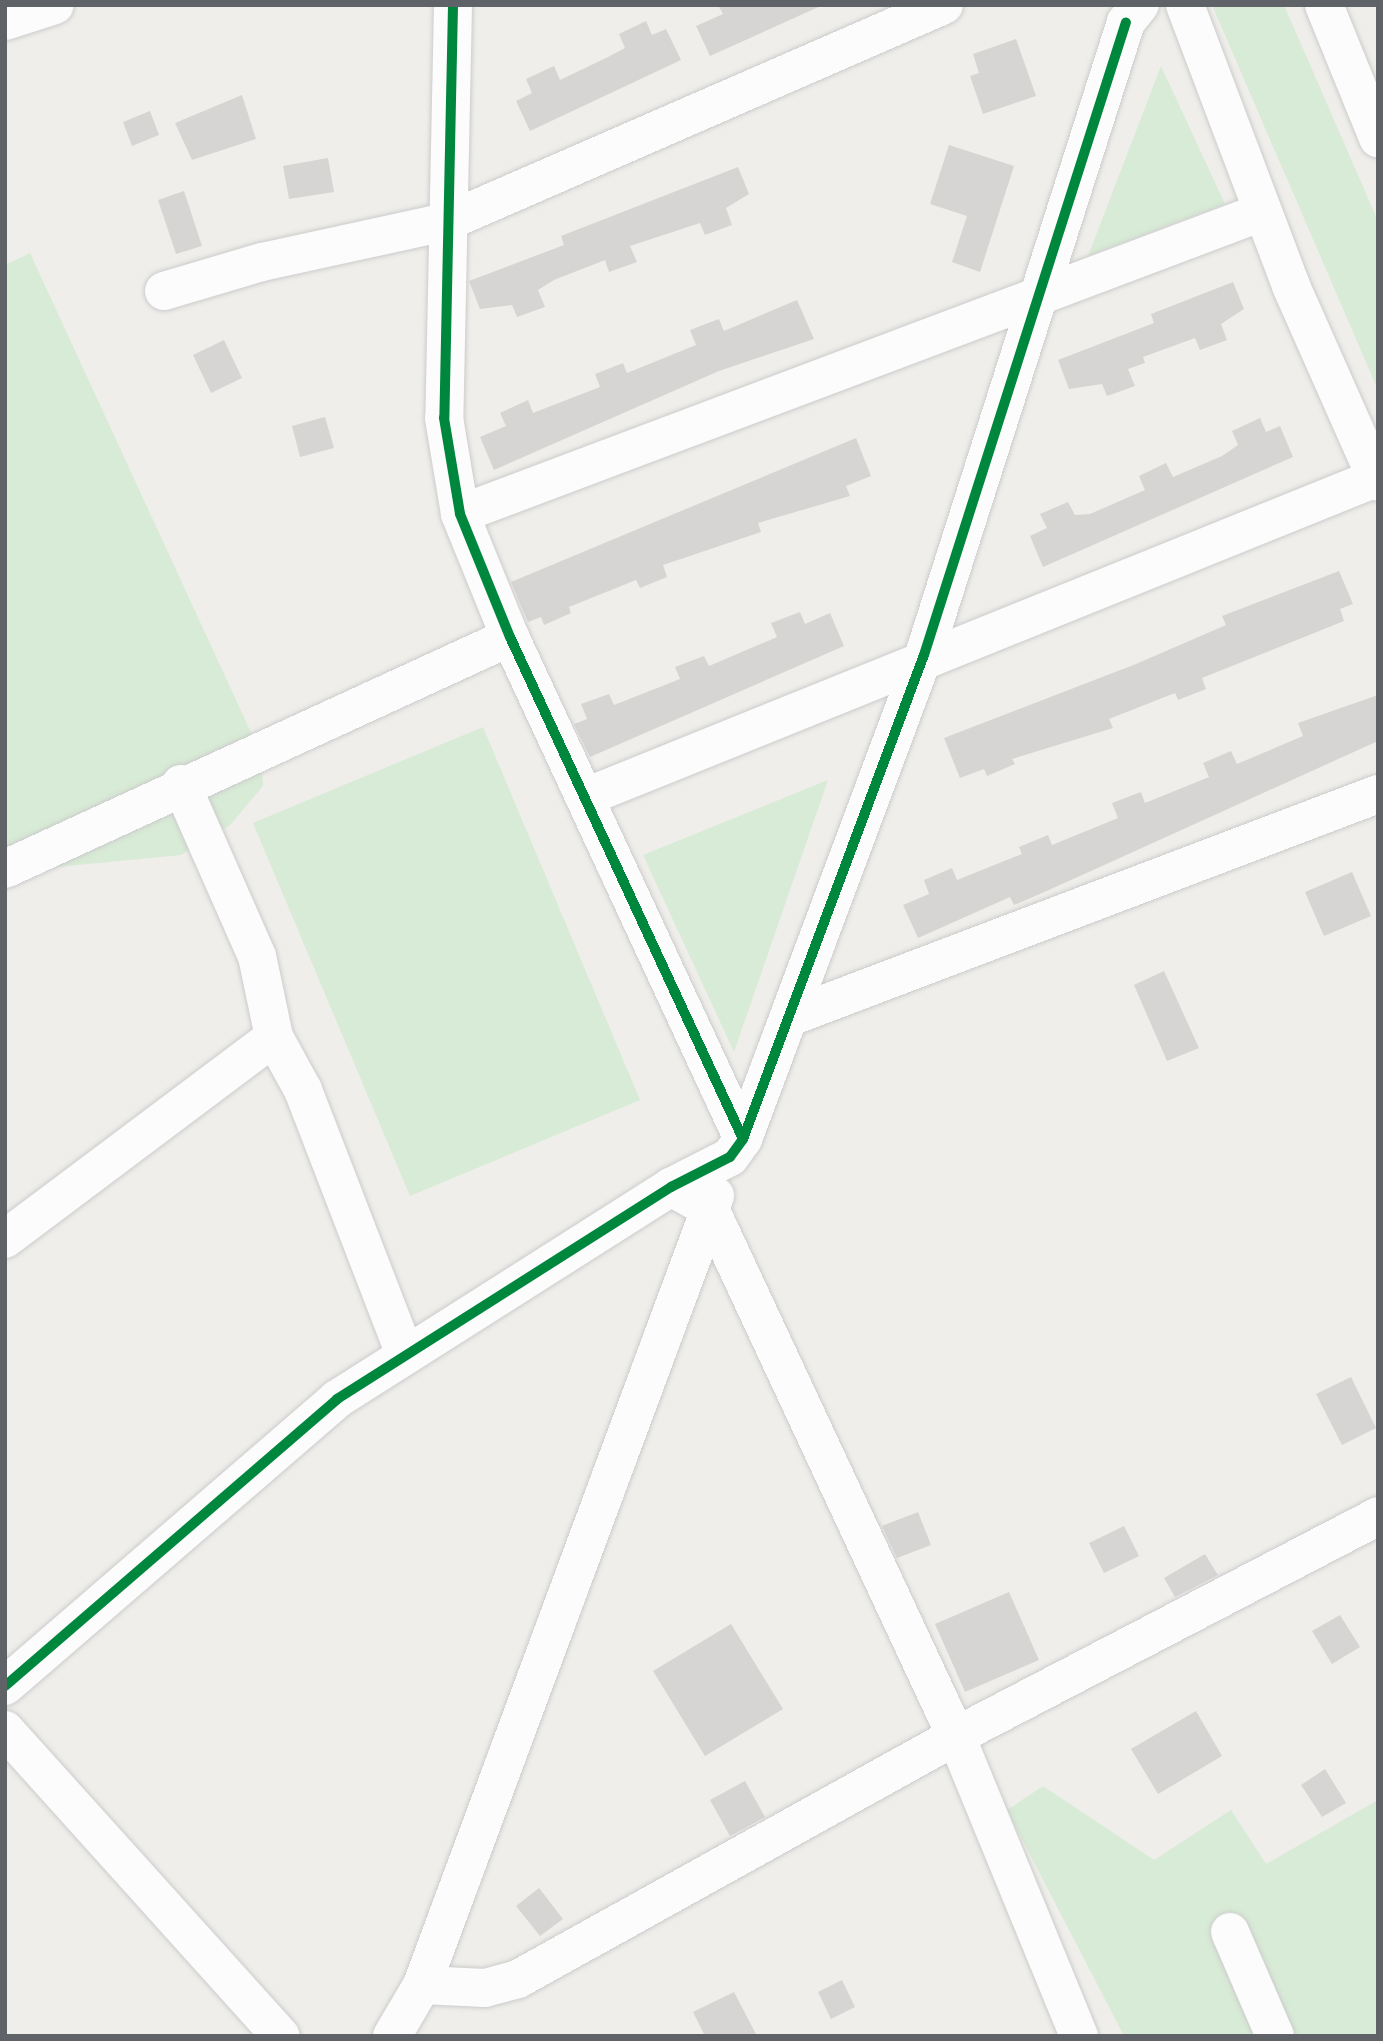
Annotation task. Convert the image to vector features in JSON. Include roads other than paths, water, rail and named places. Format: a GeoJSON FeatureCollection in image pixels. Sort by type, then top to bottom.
{"type":"FeatureCollection","features":[{"type":"Feature","properties":{"kind":"street"},"geometry":{"type":"LineString","coordinates":[[5,21],[55,5]]}},
{"type":"Feature","properties":{"kind":"street"},"geometry":{"type":"LineString","coordinates":[[453,5],[446,222],[444,418],[460,514],[510,637],[588,796],[736,1148]]}},
{"type":"Feature","properties":{"kind":"street"},"geometry":{"type":"LineString","coordinates":[[164,291],[262,262],[446,222],[944,5]]}},
{"type":"Feature","properties":{"kind":"street"},"geometry":{"type":"LineString","coordinates":[[588,796],[924,655],[1377,480],[1262,212],[1185,5]]}},
{"type":"Feature","properties":{"kind":"street"},"geometry":{"type":"LineString","coordinates":[[1324,5],[1378,138]]}},
{"type":"Feature","properties":{"kind":"street"},"geometry":{"type":"LineString","coordinates":[[392,2036],[422,1985],[710,1209],[790,1017],[924,655],[1131,11]]}},
{"type":"Feature","properties":{"kind":"street"},"geometry":{"type":"LineString","coordinates":[[460,514],[1262,212]]}},
{"type":"Feature","properties":{"kind":"street"},"geometry":{"type":"LineString","coordinates":[[5,869],[181,784],[510,637]]}},
{"type":"Feature","properties":{"kind":"street"},"geometry":{"type":"LineString","coordinates":[[181,784],[257,956],[274,1037],[303,1090],[404,1352]]}},
{"type":"Feature","properties":{"kind":"street"},"geometry":{"type":"LineString","coordinates":[[790,1017],[1378,794]]}},
{"type":"Feature","properties":{"kind":"street"},"geometry":{"type":"LineString","coordinates":[[5,1239],[274,1037]]}},
{"type":"Feature","properties":{"kind":"street"},"geometry":{"type":"LineString","coordinates":[[5,1686],[259,1461],[404,1352],[736,1148]]}},
{"type":"Feature","properties":{"kind":"street"},"geometry":{"type":"LineString","coordinates":[[671,1187],[710,1209],[956,1736],[1079,2036]]}},
{"type":"Feature","properties":{"kind":"street"},"geometry":{"type":"LineString","coordinates":[[422,1985],[485,1988],[518,1979],[956,1736],[1378,1516]]}},
{"type":"Feature","properties":{"kind":"street"},"geometry":{"type":"LineString","coordinates":[[5,1730],[281,2036]]}},
{"type":"Feature","properties":{"kind":"street"},"geometry":{"type":"LineString","coordinates":[[1230,1932],[1275,2036]]}}]}
